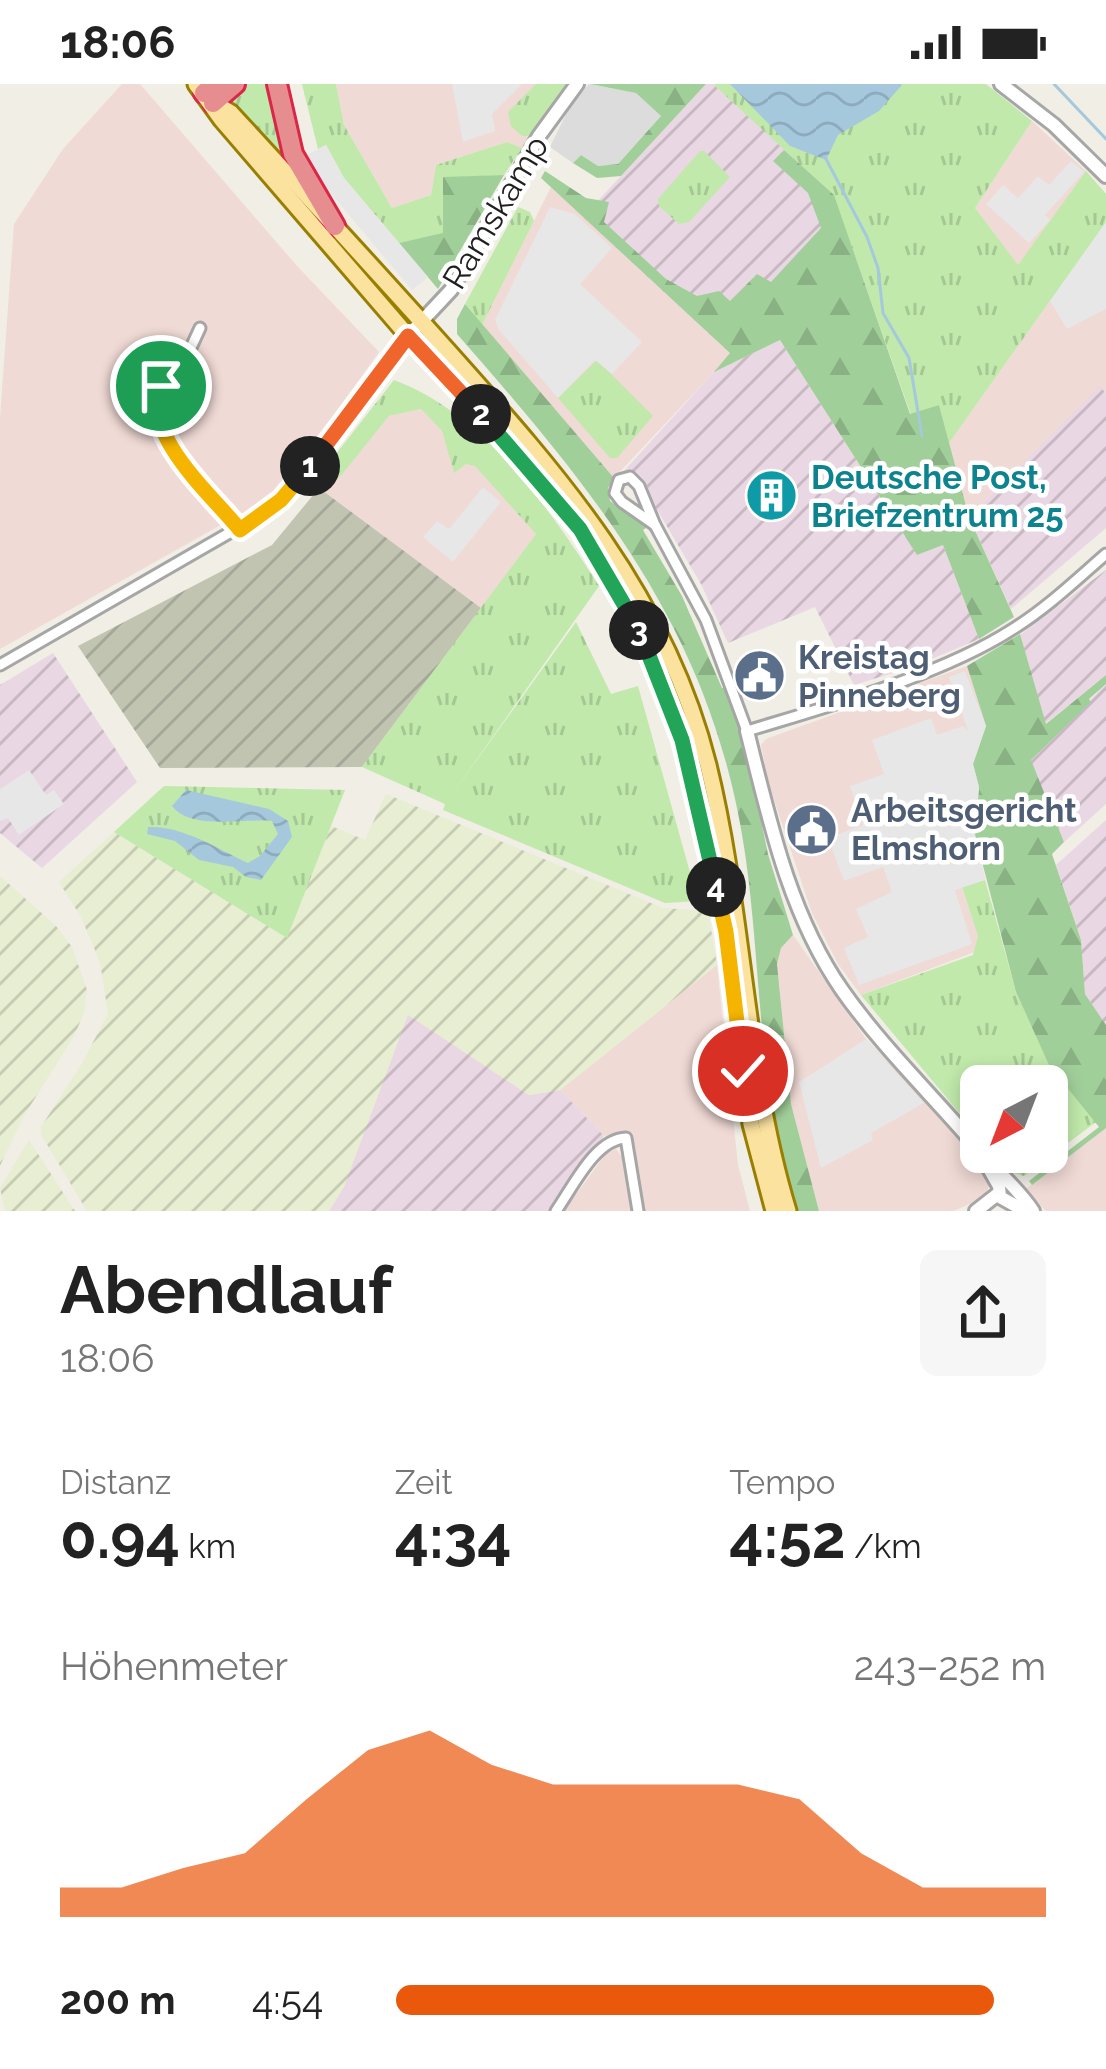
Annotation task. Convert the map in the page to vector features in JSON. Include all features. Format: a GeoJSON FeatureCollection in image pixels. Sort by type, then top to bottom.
{"type":"FeatureCollection","features":[{"type":"Feature","properties":{"kind":"highway"},"geometry":{"type":"LineString","coordinates":[[207,91],[235,84]]}},
{"type":"Feature","properties":{"kind":"highway"},"geometry":{"type":"LineString","coordinates":[[277,84],[293,154],[335,226]]}},
{"type":"Feature","properties":{"kind":"main road"},"geometry":{"type":"LineString","coordinates":[[207,91],[563,481],[628,577],[670,658],[707,763],[739,931],[765,1126],[788,1211]]}},
{"type":"Feature","properties":{"kind":"main road"},"geometry":{"type":"LineString","coordinates":[[207,91],[222,120],[580,529],[627,604],[682,740],[722,912],[751,1124],[774,1211]]}},
{"type":"Feature","properties":{"kind":"street","name":"Ramskamp"},"geometry":{"type":"LineString","coordinates":[[408,336],[451,290],[525,159],[577,84]]}},
{"type":"Feature","properties":{"kind":"street"},"geometry":{"type":"LineString","coordinates":[[1001,84],[1054,125],[1106,176]]}},
{"type":"Feature","properties":{"kind":"street"},"geometry":{"type":"LineString","coordinates":[[200,328],[188,354],[161,386],[157,420],[169,444],[240,530]]}},
{"type":"Feature","properties":{"kind":"street"},"geometry":{"type":"LineString","coordinates":[[0,665],[269,510],[290,490],[408,336]]}},
{"type":"Feature","properties":{"kind":"street"},"geometry":{"type":"LineString","coordinates":[[655,525],[617,497],[615,488],[621,478],[636,482],[706,620],[747,731],[792,892],[813,943],[848,998],[978,1148],[1006,1192],[1029,1211]]}},
{"type":"Feature","properties":{"kind":"street"},"geometry":{"type":"LineString","coordinates":[[747,731],[975,650],[1028,620],[1106,554]]}},
{"type":"Feature","properties":{"kind":"street"},"geometry":{"type":"LineString","coordinates":[[556,1211],[604,1144],[626,1138],[638,1211]]}},
{"type":"Feature","properties":{"kind":"street"},"geometry":{"type":"LineString","coordinates":[[980,1211],[1006,1192]]}},
{"type":"Feature","properties":{"kind":"shaded area"},"geometry":{"type":"Polygon","coordinates":[[[122,84],[140,84],[297,266],[379,352],[264,505],[0,649],[0,418],[14,224],[63,149],[122,84]]]}},
{"type":"Feature","properties":{"kind":"shaded area"},"geometry":{"type":"Polygon","coordinates":[[[336,84],[570,84],[522,148],[507,142],[436,165],[431,195],[392,208],[344,125],[336,84]]]}},
{"type":"Feature","properties":{"kind":"shaded area"},"geometry":{"type":"Polygon","coordinates":[[[452,84],[521,85],[492,114],[495,131],[463,142],[452,84]]]}},
{"type":"Feature","properties":{"kind":"shaded area"},"geometry":{"type":"Polygon","coordinates":[[[589,84],[637,93],[661,116],[618,164],[598,166],[581,155],[573,163],[550,147],[569,108],[589,84]]]}},
{"type":"Feature","properties":{"kind":"shaded area"},"geometry":{"type":"Polygon","coordinates":[[[706,84],[713,84],[834,195],[845,229],[731,354],[583,217],[706,84]]]}},
{"type":"Feature","properties":{"kind":"shaded area"},"geometry":{"type":"Polygon","coordinates":[[[1032,121],[1086,171],[1018,266],[975,208],[1032,121]]]}},
{"type":"Feature","properties":{"kind":"shaded area"},"geometry":{"type":"Polygon","coordinates":[[[326,145],[344,178],[428,277],[412,290],[318,178],[307,155],[326,145]]]}},
{"type":"Feature","properties":{"kind":"shaded area"},"geometry":{"type":"Polygon","coordinates":[[[1071,161],[1084,172],[1045,215],[1050,220],[1029,243],[986,204],[1003,185],[1018,198],[1038,176],[1049,185],[1071,161]]]}},
{"type":"Feature","properties":{"kind":"shaded area"},"geometry":{"type":"Polygon","coordinates":[[[551,187],[731,354],[614,478],[482,325],[551,187]]]}},
{"type":"Feature","properties":{"kind":"shaded area"},"geometry":{"type":"Polygon","coordinates":[[[550,207],[575,214],[612,248],[580,284],[642,342],[612,374],[595,360],[558,398],[495,320],[550,207]]]}},
{"type":"Feature","properties":{"kind":"shaded area"},"geometry":{"type":"Polygon","coordinates":[[[1106,222],[1106,394],[1100,387],[969,517],[949,443],[1106,222]]]}},
{"type":"Feature","properties":{"kind":"shaded area"},"geometry":{"type":"Polygon","coordinates":[[[1106,222],[1106,309],[1067,329],[1050,301],[1106,222]]]}},
{"type":"Feature","properties":{"kind":"shaded area"},"geometry":{"type":"Polygon","coordinates":[[[780,340],[917,555],[943,545],[979,639],[854,685],[815,607],[728,643],[645,481],[636,472],[623,472],[714,372],[780,340]]]}},
{"type":"Feature","properties":{"kind":"shaded area"},"geometry":{"type":"Polygon","coordinates":[[[1100,386],[1106,394],[1106,528],[1011,609],[969,517],[1100,386]]]}},
{"type":"Feature","properties":{"kind":"shaded area"},"geometry":{"type":"Polygon","coordinates":[[[421,409],[442,431],[454,472],[466,464],[475,465],[536,534],[481,608],[319,488],[339,477],[389,416],[421,409]]]}},
{"type":"Feature","properties":{"kind":"shaded area"},"geometry":{"type":"Polygon","coordinates":[[[483,487],[501,502],[453,562],[423,537],[437,521],[449,529],[483,487]]]}},
{"type":"Feature","properties":{"kind":"shaded area"},"geometry":{"type":"Polygon","coordinates":[[[319,488],[481,608],[362,767],[160,768],[78,646],[272,545],[319,488]]]}},
{"type":"Feature","properties":{"kind":"shaded area"},"geometry":{"type":"Polygon","coordinates":[[[1106,570],[1106,675],[1045,724],[1020,635],[1106,570]]]}},
{"type":"Feature","properties":{"kind":"shaded area"},"geometry":{"type":"Polygon","coordinates":[[[53,653],[137,782],[42,868],[0,833],[0,685],[53,653]]]}},
{"type":"Feature","properties":{"kind":"shaded area"},"geometry":{"type":"Polygon","coordinates":[[[967,666],[986,726],[975,835],[985,880],[962,888],[978,935],[977,951],[861,995],[838,964],[812,913],[769,785],[761,745],[766,739],[967,666]]]}},
{"type":"Feature","properties":{"kind":"shaded area"},"geometry":{"type":"Polygon","coordinates":[[[965,671],[986,726],[973,764],[979,787],[975,835],[985,880],[955,890],[972,944],[859,985],[844,948],[868,937],[856,909],[892,892],[883,867],[844,881],[828,838],[863,825],[850,786],[884,774],[872,740],[931,718],[937,735],[963,726],[968,731],[949,677],[965,671]]]}},
{"type":"Feature","properties":{"kind":"shaded area"},"geometry":{"type":"Polygon","coordinates":[[[1106,684],[1106,804],[1064,842],[1030,760],[1106,684]]]}},
{"type":"Feature","properties":{"kind":"shaded area"},"geometry":{"type":"Polygon","coordinates":[[[29,770],[46,795],[54,790],[64,804],[19,835],[8,818],[0,821],[0,789],[29,770]]]}},
{"type":"Feature","properties":{"kind":"shaded area"},"geometry":{"type":"Polygon","coordinates":[[[386,794],[663,908],[708,911],[717,965],[560,1090],[529,1095],[408,1015],[344,1187],[329,1211],[87,1211],[41,1127],[108,1014],[100,962],[81,917],[59,882],[114,832],[287,937],[331,826],[365,840],[386,794]]]}},
{"type":"Feature","properties":{"kind":"shaded area"},"geometry":{"type":"Polygon","coordinates":[[[1106,820],[1106,1025],[1085,994],[1081,940],[1056,865],[1106,820]]]}},
{"type":"Feature","properties":{"kind":"shaded area"},"geometry":{"type":"Polygon","coordinates":[[[0,876],[56,926],[72,947],[87,990],[74,1036],[22,1119],[0,1166],[0,876]]]}},
{"type":"Feature","properties":{"kind":"shaded area"},"geometry":{"type":"Polygon","coordinates":[[[793,935],[866,1039],[960,1139],[960,1173],[988,1173],[992,1179],[984,1198],[953,1211],[819,1211],[791,1104],[777,964],[781,948],[793,935]]]}},
{"type":"Feature","properties":{"kind":"shaded area"},"geometry":{"type":"Polygon","coordinates":[[[717,965],[738,1165],[750,1211],[643,1211],[631,1135],[604,1136],[560,1090],[717,965]]]}},
{"type":"Feature","properties":{"kind":"shaded area"},"geometry":{"type":"Polygon","coordinates":[[[408,1014],[529,1095],[560,1090],[604,1136],[549,1211],[329,1211],[344,1186],[408,1014]]]}},
{"type":"Feature","properties":{"kind":"shaded area"},"geometry":{"type":"Polygon","coordinates":[[[866,1039],[924,1103],[871,1133],[873,1140],[821,1168],[799,1082],[866,1039]]]}},
{"type":"Feature","properties":{"kind":"shaded area"},"geometry":{"type":"Polygon","coordinates":[[[1106,1128],[1106,1211],[1046,1211],[1026,1189],[1047,1173],[1068,1173],[1068,1157],[1106,1128]]]}},
{"type":"Feature","properties":{"kind":"shaded area"},"geometry":{"type":"Polygon","coordinates":[[[29,1140],[75,1211],[5,1211],[0,1188],[29,1140]]]}},
{"type":"Feature","properties":{"kind":"shaded area"},"geometry":{"type":"Polygon","coordinates":[[[616,1149],[624,1160],[632,1211],[564,1211],[605,1155],[616,1149]]]}},
{"type":"Feature","properties":{"kind":"green space"},"geometry":{"type":"Polygon","coordinates":[[[239,84],[270,84],[296,176],[227,105],[225,97],[239,84]]]}},
{"type":"Feature","properties":{"kind":"green space"},"geometry":{"type":"Polygon","coordinates":[[[302,84],[336,84],[344,125],[392,208],[431,195],[436,165],[507,142],[522,148],[504,175],[444,178],[444,234],[399,243],[344,178],[326,145],[318,149],[302,84]]]}},
{"type":"Feature","properties":{"kind":"green space"},"geometry":{"type":"Polygon","coordinates":[[[536,84],[570,84],[530,136],[522,136],[511,126],[508,112],[536,84]]]}},
{"type":"Feature","properties":{"kind":"green space"},"geometry":{"type":"Polygon","coordinates":[[[590,84],[706,84],[621,176],[597,178],[573,163],[581,155],[598,166],[618,164],[661,116],[636,93],[590,84]]]}},
{"type":"Feature","properties":{"kind":"green space"},"geometry":{"type":"Polygon","coordinates":[[[713,84],[986,84],[1032,121],[975,208],[1018,265],[1086,171],[1106,194],[1106,222],[949,443],[939,405],[911,415],[834,196],[713,84]]]}},
{"type":"Feature","properties":{"kind":"green space"},"geometry":{"type":"Polygon","coordinates":[[[784,150],[834,195],[910,414],[939,405],[969,517],[1014,617],[979,639],[943,545],[917,555],[780,340],[714,372],[730,353],[541,178],[545,171],[586,198],[609,202],[604,222],[666,279],[697,296],[719,291],[730,301],[757,274],[771,282],[821,228],[808,193],[773,161],[784,150]]]}},
{"type":"Feature","properties":{"kind":"green space"},"geometry":{"type":"Polygon","coordinates":[[[700,151],[730,177],[689,222],[679,224],[659,206],[658,199],[700,151]]]}},
{"type":"Feature","properties":{"kind":"green space"},"geometry":{"type":"Polygon","coordinates":[[[504,175],[438,289],[399,243],[443,233],[443,177],[504,175]]]}},
{"type":"Feature","properties":{"kind":"green space"},"geometry":{"type":"Polygon","coordinates":[[[518,207],[530,212],[534,221],[482,325],[465,304],[518,207]]]}},
{"type":"Feature","properties":{"kind":"green space"},"geometry":{"type":"Polygon","coordinates":[[[465,304],[614,478],[608,488],[610,501],[649,526],[643,530],[682,596],[722,688],[728,687],[743,734],[768,854],[793,935],[781,948],[777,964],[791,1104],[819,1211],[797,1211],[784,1169],[768,1081],[746,860],[731,780],[708,706],[679,638],[603,513],[457,334],[457,319],[465,304]]]}},
{"type":"Feature","properties":{"kind":"green space"},"geometry":{"type":"Polygon","coordinates":[[[597,360],[653,416],[617,458],[610,458],[558,398],[597,360]]]}},
{"type":"Feature","properties":{"kind":"green space"},"geometry":{"type":"Polygon","coordinates":[[[394,380],[426,395],[485,439],[536,495],[599,586],[451,796],[576,622],[611,694],[638,686],[698,901],[665,903],[443,810],[445,804],[362,767],[536,534],[475,466],[466,464],[454,473],[442,431],[421,409],[389,416],[339,478],[332,459],[394,380]]]}},
{"type":"Feature","properties":{"kind":"green space"},"geometry":{"type":"Polygon","coordinates":[[[1020,634],[1046,724],[1106,675],[1106,684],[1091,702],[1031,760],[1064,842],[1052,854],[1081,940],[1085,994],[1106,1025],[1106,1128],[1068,1157],[1068,1151],[1099,1127],[1068,1089],[1068,1065],[1049,1065],[1016,992],[975,835],[979,787],[973,764],[986,726],[967,666],[1020,634]]]}},
{"type":"Feature","properties":{"kind":"green space"},"geometry":{"type":"Polygon","coordinates":[[[164,786],[345,790],[287,938],[114,832],[164,786]]]}},
{"type":"Feature","properties":{"kind":"green space"},"geometry":{"type":"Polygon","coordinates":[[[985,880],[1016,992],[1050,1065],[960,1065],[960,1114],[861,995],[973,955],[978,936],[962,887],[985,880]]]}},
{"type":"Feature","properties":{"kind":"green space"},"geometry":{"type":"Polygon","coordinates":[[[1068,1087],[1096,1122],[1068,1143],[1068,1087]]]}},
{"type":"Feature","properties":{"kind":"water"},"geometry":{"type":"Polygon","coordinates":[[[730,84],[902,85],[879,111],[838,135],[826,160],[790,146],[730,84]]]}},
{"type":"Feature","properties":{"kind":"water"},"geometry":{"type":"Polygon","coordinates":[[[186,790],[269,809],[288,821],[292,837],[261,880],[233,867],[199,860],[175,841],[147,834],[148,827],[174,830],[248,863],[278,834],[272,821],[205,821],[181,814],[172,806],[186,790]]]}},
{"type":"Feature","properties":{"kind":"waterway"},"geometry":{"type":"LineString","coordinates":[[1054,84],[1106,139]]}},
{"type":"Feature","properties":{"kind":"waterway"},"geometry":{"type":"LineString","coordinates":[[826,159],[878,268],[883,313],[909,358],[922,436]]}},
{"type":"Feature","properties":{"kind":"place","name":"Deutsche Post, Briefzentrum 25"},"geometry":{"type":"Point","coordinates":[772,496]}},
{"type":"Feature","properties":{"kind":"place","name":"Kreistag Pinneberg"},"geometry":{"type":"Point","coordinates":[759,676]}},
{"type":"Feature","properties":{"kind":"place","name":"Arbeitsgericht Elmshorn"},"geometry":{"type":"Point","coordinates":[812,829]}},
{"type":"Feature","properties":{"kind":"route"},"geometry":{"type":"LineString","coordinates":[[161,386],[156,411],[164,437],[240,530],[290,490],[408,336],[550,491],[627,604],[682,740],[726,932],[743,1071]]}}]}
